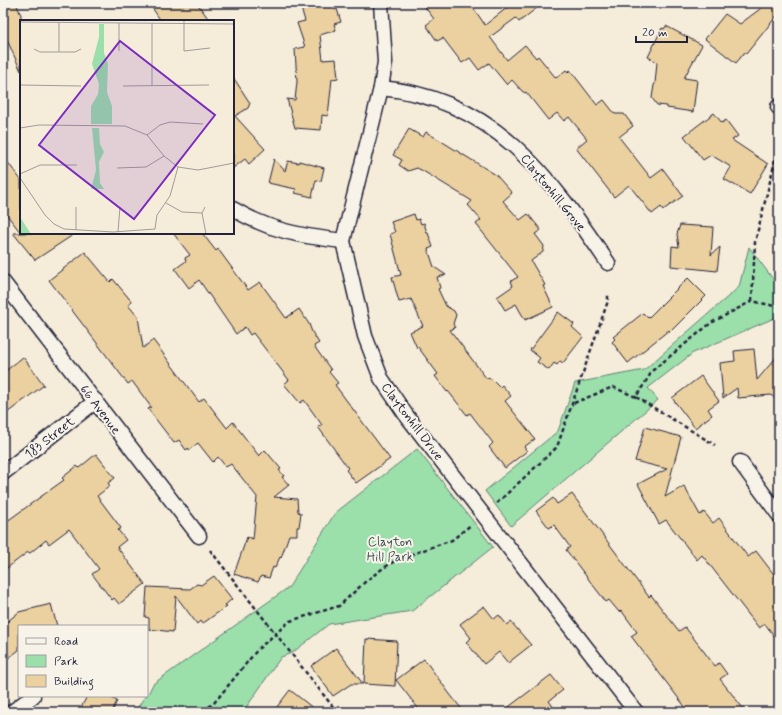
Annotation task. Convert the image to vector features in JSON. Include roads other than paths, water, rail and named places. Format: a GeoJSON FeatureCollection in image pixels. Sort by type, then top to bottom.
{"type":"FeatureCollection","features":[{"type":"Feature","properties":{"kind":"street","name":"Claytonhill Drive"},"geometry":{"type":"LineString","coordinates":[[381,3],[385,62],[382,88],[343,241],[365,336],[381,378],[406,415],[636,712]]}},
{"type":"Feature","properties":{"kind":"street","name":"Claytonhill Grove"},"geometry":{"type":"LineString","coordinates":[[382,88],[404,90],[439,101],[470,114],[497,131],[525,154],[549,182],[587,232],[608,264]]}},
{"type":"Feature","properties":{"kind":"street"},"geometry":{"type":"LineString","coordinates":[[234,210],[251,220],[279,231],[343,241]]}},
{"type":"Feature","properties":{"kind":"street","name":"66 Avenue"},"geometry":{"type":"LineString","coordinates":[[3,282],[199,536]]}},
{"type":"Feature","properties":{"kind":"street","name":"183 Street"},"geometry":{"type":"LineString","coordinates":[[3,473],[96,401]]}},
{"type":"Feature","properties":{"kind":"street"},"geometry":{"type":"LineString","coordinates":[[740,462],[779,515]]}},
{"type":"Feature","properties":{"kind":"street"},"geometry":{"type":"LineString","coordinates":[[12,712],[31,697]]}},
{"type":"Feature","properties":{"kind":"park label","name":"Clayton Hill Park"},"geometry":{"type":"Point","coordinates":[390,548]}}]}
